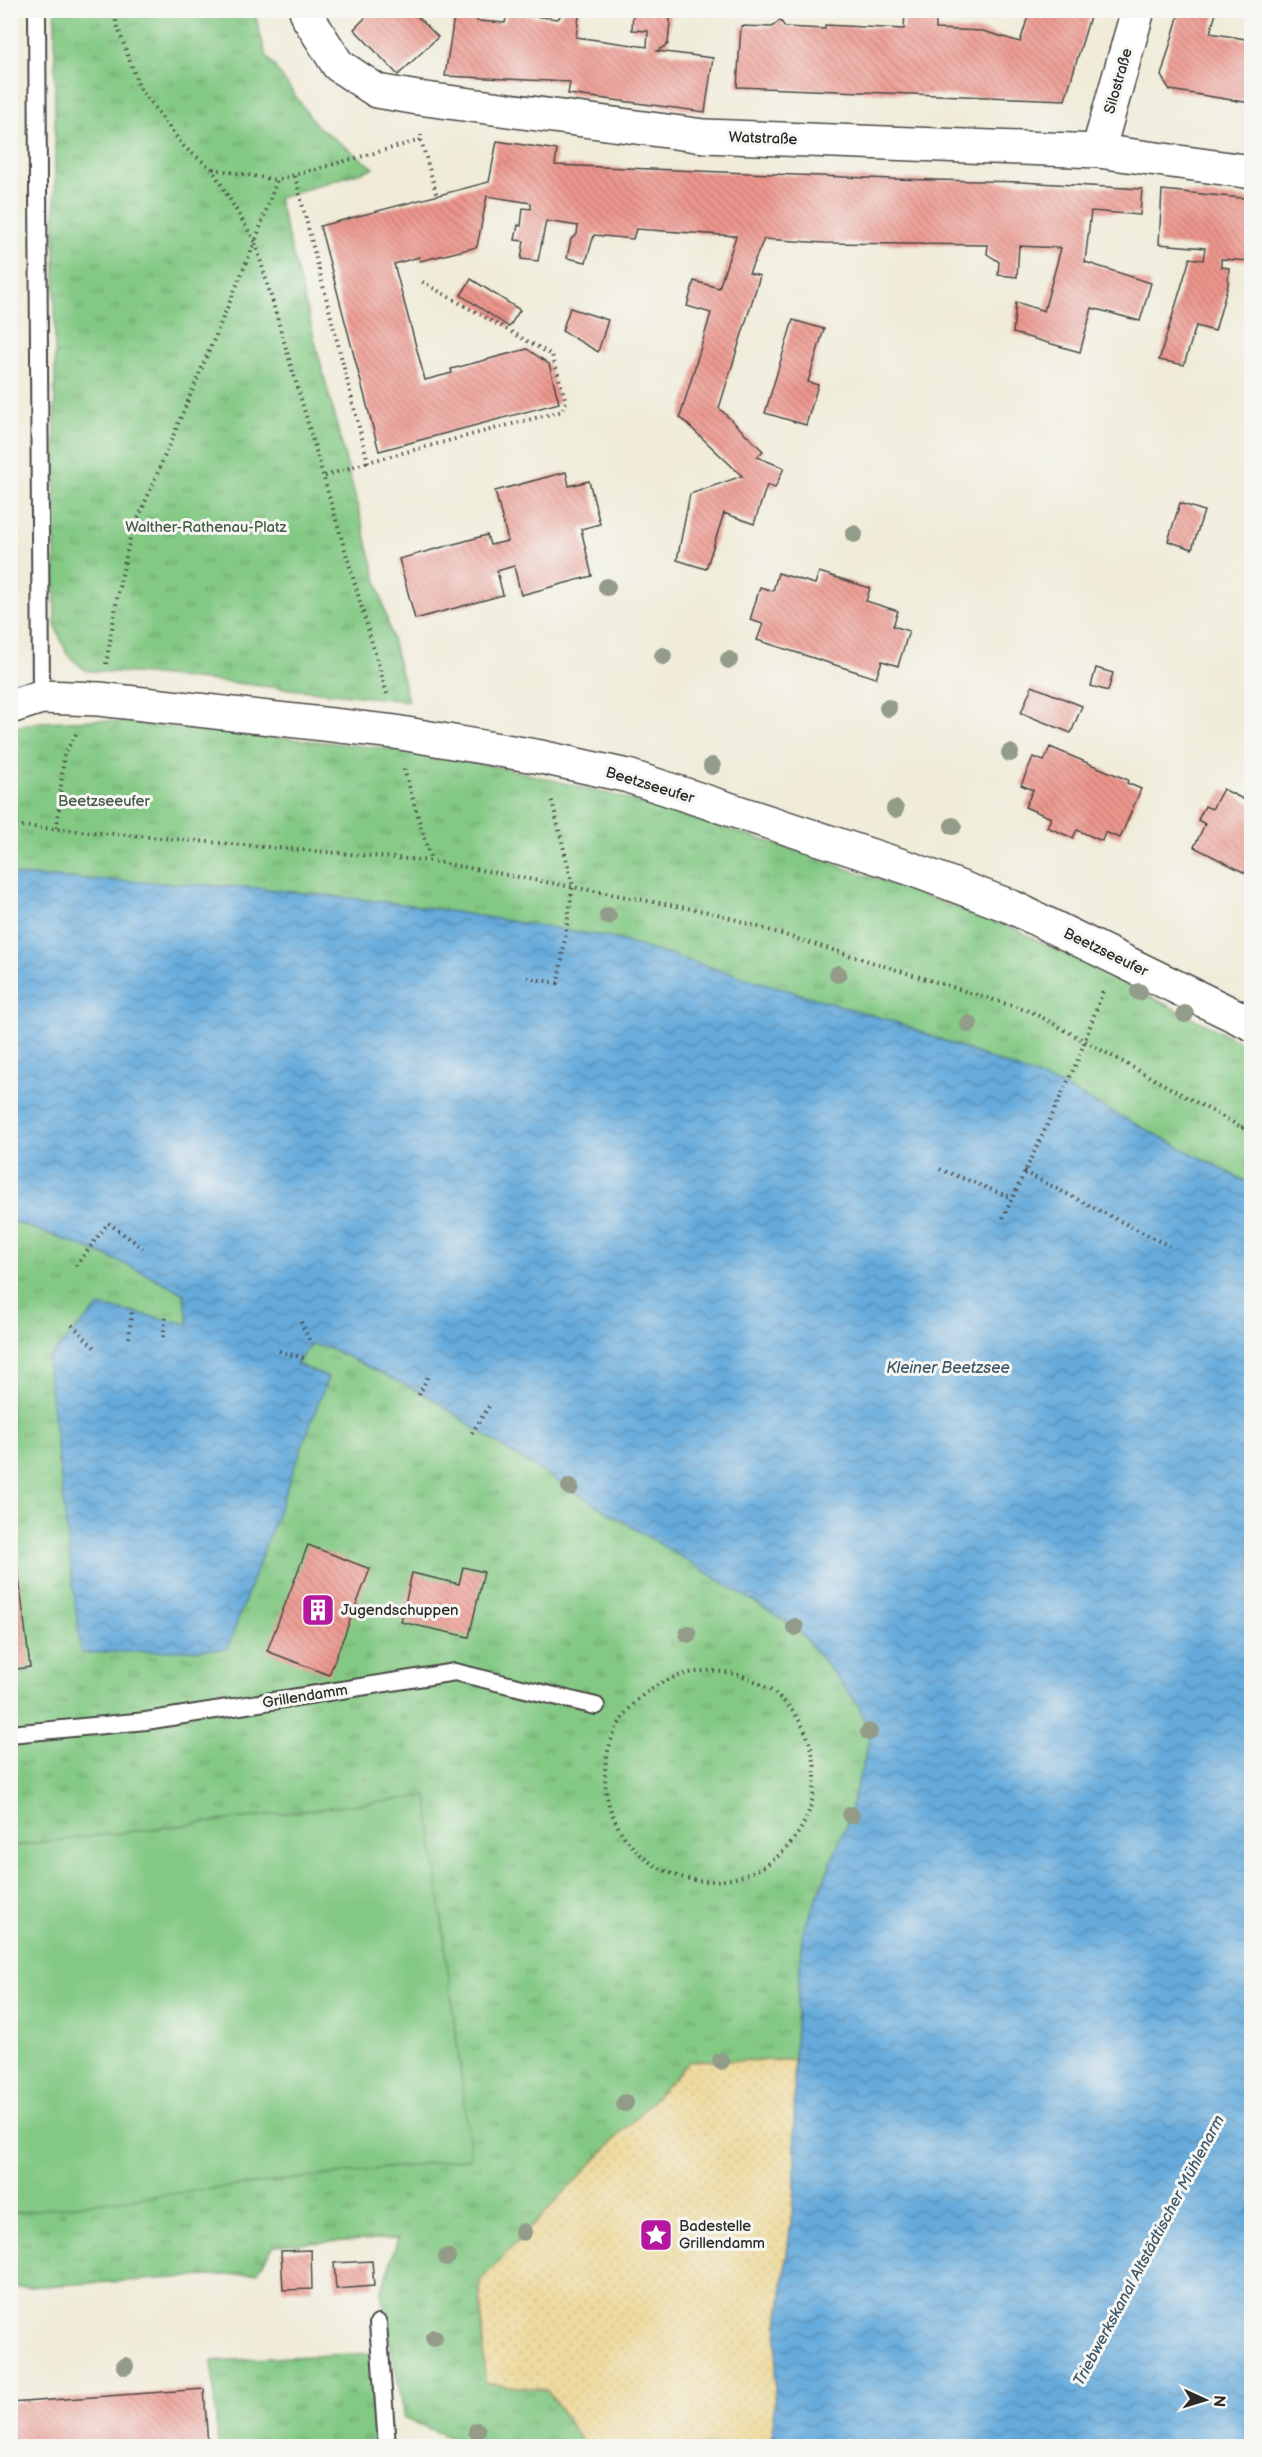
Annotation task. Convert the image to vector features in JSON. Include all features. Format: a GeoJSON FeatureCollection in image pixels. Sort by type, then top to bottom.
{"type":"FeatureCollection","features":[{"type":"Feature","properties":{"kind":"street","name":"Silostraße"},"geometry":{"type":"LineString","coordinates":[[1098,151],[1138,10]]}},
{"type":"Feature","properties":{"kind":"street","name":"Watstraße"},"geometry":{"type":"LineString","coordinates":[[308,15],[338,65],[377,91],[418,98],[704,136],[1098,151],[1251,172]]}},
{"type":"Feature","properties":{"kind":"street","name":"Beetzseeufer"},"geometry":{"type":"LineString","coordinates":[[26,702],[102,686],[542,757],[628,776],[909,868],[1012,907],[1251,1024]]}},
{"type":"Feature","properties":{"kind":"lane"},"geometry":{"type":"LineString","coordinates":[[26,702],[37,10]]}},
{"type":"Feature","properties":{"kind":"lane","name":"Grillendamm"},"geometry":{"type":"LineString","coordinates":[[10,1734],[146,1721],[456,1672],[596,1706]]}},
{"type":"Feature","properties":{"kind":"lane"},"geometry":{"type":"LineString","coordinates":[[378,2323],[387,2446]]}},
{"type":"Feature","properties":{"kind":"path"},"geometry":{"type":"LineString","coordinates":[[116,10],[116,22],[139,87],[184,147],[212,169],[255,242],[325,476],[390,706],[400,756],[431,861]]}},
{"type":"Feature","properties":{"kind":"path"},"geometry":{"type":"LineString","coordinates":[[418,98],[421,140],[437,196]]}},
{"type":"Feature","properties":{"kind":"path"},"geometry":{"type":"LineString","coordinates":[[212,169],[277,180],[421,140]]}},
{"type":"Feature","properties":{"kind":"path"},"geometry":{"type":"LineString","coordinates":[[295,176],[368,462]]}},
{"type":"Feature","properties":{"kind":"path"},"geometry":{"type":"LineString","coordinates":[[57,828],[64,754],[102,686],[130,538],[255,242],[277,180]]}},
{"type":"Feature","properties":{"kind":"path"},"geometry":{"type":"LineString","coordinates":[[325,476],[368,462],[562,411],[566,402],[552,355],[420,280]]}},
{"type":"Feature","properties":{"kind":"path"},"geometry":{"type":"LineString","coordinates":[[527,978],[558,983],[573,886],[542,757]]}},
{"type":"Feature","properties":{"kind":"path"},"geometry":{"type":"LineString","coordinates":[[10,825],[431,861],[714,913],[1032,1012],[1251,1133]]}},
{"type":"Feature","properties":{"kind":"path"},"geometry":{"type":"LineString","coordinates":[[1003,1218],[1085,1042],[1115,956]]}},
{"type":"Feature","properties":{"kind":"path"},"geometry":{"type":"LineString","coordinates":[[1241,1127],[1251,1127]]}},
{"type":"Feature","properties":{"kind":"path"},"geometry":{"type":"LineString","coordinates":[[940,1169],[1012,1198]]}},
{"type":"Feature","properties":{"kind":"path"},"geometry":{"type":"LineString","coordinates":[[1024,1172],[1169,1246]]}},
{"type":"Feature","properties":{"kind":"path"},"geometry":{"type":"LineString","coordinates":[[76,1266],[108,1223],[143,1248]]}},
{"type":"Feature","properties":{"kind":"path"},"geometry":{"type":"LineString","coordinates":[[129,1338],[132,1309]]}},
{"type":"Feature","properties":{"kind":"path"},"geometry":{"type":"LineString","coordinates":[[163,1337],[166,1314]]}},
{"type":"Feature","properties":{"kind":"path"},"geometry":{"type":"LineString","coordinates":[[301,1322],[311,1344]]}},
{"type":"Feature","properties":{"kind":"path"},"geometry":{"type":"LineString","coordinates":[[72,1325],[95,1347]]}},
{"type":"Feature","properties":{"kind":"path"},"geometry":{"type":"LineString","coordinates":[[279,1351],[306,1359]]}},
{"type":"Feature","properties":{"kind":"path"},"geometry":{"type":"LineString","coordinates":[[419,1395],[429,1374]]}},
{"type":"Feature","properties":{"kind":"path"},"geometry":{"type":"LineString","coordinates":[[472,1433],[489,1406]]}},
{"type":"Feature","properties":{"kind":"path"},"geometry":{"type":"LineString","coordinates":[[708,1670],[743,1675],[766,1686],[792,1709],[809,1738],[814,1795],[805,1824],[797,1837],[774,1861],[746,1876],[718,1882],[692,1881],[660,1870],[624,1839],[609,1810],[604,1774],[616,1725],[635,1700],[660,1682],[687,1672],[708,1670]]}},
{"type":"Feature","properties":{"kind":"green space","name":"Walther-Rathenau-Platz"},"geometry":{"type":"Polygon","coordinates":[[[55,11],[254,11],[266,55],[316,125],[374,168],[278,198],[408,701],[136,673],[86,671],[67,654],[55,625],[55,11]]]}},
{"type":"Feature","properties":{"kind":"green space","name":"Beetzseeufer"},"geometry":{"type":"Polygon","coordinates":[[[98,720],[405,750],[499,767],[624,798],[777,844],[1009,926],[1251,1047],[1251,1184],[1064,1087],[895,1022],[608,937],[411,905],[259,888],[11,875],[10,728],[40,722],[98,720]]]}},
{"type":"Feature","properties":{"kind":"green space"},"geometry":{"type":"Polygon","coordinates":[[[11,1221],[99,1253],[184,1294],[189,1324],[99,1306],[328,1377],[296,1364],[311,1344],[332,1349],[428,1396],[510,1452],[797,1628],[859,1705],[870,1739],[847,1823],[802,1935],[794,2060],[690,2061],[480,2281],[485,2383],[547,2390],[585,2446],[468,2446],[405,2418],[381,2293],[398,2238],[274,2245],[257,2273],[11,2288],[11,1221]]]}},
{"type":"Feature","properties":{"kind":"green space"},"geometry":{"type":"Polygon","coordinates":[[[427,1796],[471,2158],[11,2213],[11,1846],[427,1796]]]}},
{"type":"Feature","properties":{"kind":"green space"},"geometry":{"type":"Polygon","coordinates":[[[371,2353],[379,2446],[218,2446],[212,2361],[371,2353]]]}},
{"type":"Feature","properties":{"kind":"sand","name":"Badestelle Grillendamm"},"geometry":{"type":"Polygon","coordinates":[[[794,2060],[795,2189],[778,2326],[772,2446],[585,2446],[547,2390],[485,2383],[480,2281],[690,2061],[794,2060]]]}},
{"type":"Feature","properties":{"kind":"water","name":"Kleiner Beetzsee"},"geometry":{"type":"Polygon","coordinates":[[[10,875],[259,888],[411,905],[608,937],[895,1022],[1064,1087],[1251,1184],[1251,2446],[772,2446],[778,2326],[795,2189],[794,2060],[802,1935],[847,1823],[870,1739],[859,1705],[797,1628],[510,1452],[428,1396],[332,1349],[311,1344],[296,1364],[328,1377],[227,1649],[81,1653],[47,1360],[99,1306],[189,1324],[184,1294],[99,1253],[11,1221],[10,875]]]}},
{"type":"Feature","properties":{"kind":"building"},"geometry":{"type":"Polygon","coordinates":[[[373,10],[411,10],[438,37],[398,75],[354,29],[373,10]]]}},
{"type":"Feature","properties":{"kind":"building"},"geometry":{"type":"Polygon","coordinates":[[[455,10],[479,10],[477,21],[505,23],[507,13],[558,19],[564,10],[580,10],[576,37],[647,47],[648,31],[632,30],[633,10],[671,10],[668,44],[657,51],[713,58],[705,112],[568,94],[570,82],[445,76],[455,10]]]}},
{"type":"Feature","properties":{"kind":"building"},"geometry":{"type":"Polygon","coordinates":[[[1030,10],[1092,10],[1065,100],[737,87],[741,26],[772,27],[780,20],[785,27],[825,29],[825,25],[904,29],[905,12],[936,13],[936,29],[983,31],[1020,42],[1030,10]]]}},
{"type":"Feature","properties":{"kind":"building"},"geometry":{"type":"Polygon","coordinates":[[[1180,10],[1217,10],[1210,33],[1251,40],[1251,103],[1170,90],[1161,76],[1180,10]]]}},
{"type":"Feature","properties":{"kind":"building"},"geometry":{"type":"Polygon","coordinates":[[[497,141],[557,150],[555,165],[1021,182],[1142,189],[1140,215],[1091,211],[1085,262],[1151,283],[1140,321],[1092,308],[1080,352],[1013,333],[1016,302],[1044,311],[1061,248],[1019,246],[1017,277],[998,275],[999,262],[987,254],[988,245],[825,243],[764,239],[749,273],[760,276],[719,408],[763,451],[757,457],[784,468],[775,488],[767,485],[754,524],[724,513],[706,569],[677,560],[690,494],[742,476],[680,417],[711,313],[687,306],[694,281],[719,288],[736,236],[636,229],[633,239],[594,235],[586,262],[567,258],[571,239],[577,234],[578,226],[546,221],[538,261],[521,259],[524,241],[515,240],[518,225],[521,226],[523,208],[531,209],[531,203],[487,196],[477,247],[420,261],[419,257],[394,264],[425,380],[452,373],[451,369],[527,349],[549,364],[559,403],[379,451],[320,226],[489,182],[497,141]]]}},
{"type":"Feature","properties":{"kind":"building"},"geometry":{"type":"Polygon","coordinates":[[[1162,190],[1251,199],[1251,261],[1221,259],[1221,267],[1229,268],[1228,285],[1215,331],[1196,326],[1184,365],[1159,360],[1190,258],[1203,260],[1205,248],[1159,244],[1162,190]]]}},
{"type":"Feature","properties":{"kind":"building"},"geometry":{"type":"Polygon","coordinates":[[[471,279],[520,310],[509,327],[461,295],[471,279]]]}},
{"type":"Feature","properties":{"kind":"building"},"geometry":{"type":"Polygon","coordinates":[[[570,308],[608,320],[598,352],[562,331],[570,308]]]}},
{"type":"Feature","properties":{"kind":"building"},"geometry":{"type":"Polygon","coordinates":[[[793,320],[824,329],[808,382],[818,385],[806,425],[765,413],[793,320]]]}},
{"type":"Feature","properties":{"kind":"building"},"geometry":{"type":"Polygon","coordinates":[[[566,472],[569,486],[589,481],[600,524],[581,529],[592,576],[521,595],[514,566],[497,571],[503,595],[415,619],[399,559],[487,535],[490,545],[508,541],[495,491],[566,472]]]}},
{"type":"Feature","properties":{"kind":"building"},"geometry":{"type":"Polygon","coordinates":[[[1180,503],[1204,511],[1192,549],[1168,541],[1180,503]]]}},
{"type":"Feature","properties":{"kind":"building"},"geometry":{"type":"Polygon","coordinates":[[[819,572],[870,588],[866,601],[898,611],[893,626],[909,631],[898,666],[882,661],[876,678],[757,640],[763,624],[750,620],[760,587],[773,591],[778,573],[815,584],[819,572]]]}},
{"type":"Feature","properties":{"kind":"building"},"geometry":{"type":"Polygon","coordinates":[[[1096,668],[1113,673],[1108,691],[1091,686],[1096,668]]]}},
{"type":"Feature","properties":{"kind":"building"},"geometry":{"type":"Polygon","coordinates":[[[1032,686],[1082,706],[1071,733],[1021,713],[1032,686]]]}},
{"type":"Feature","properties":{"kind":"building"},"geometry":{"type":"Polygon","coordinates":[[[1050,747],[1128,780],[1127,783],[1141,789],[1120,838],[1105,832],[1102,841],[1077,830],[1073,838],[1047,827],[1051,818],[1025,807],[1033,790],[1021,785],[1033,757],[1044,761],[1050,747]]]}},
{"type":"Feature","properties":{"kind":"building"},"geometry":{"type":"Polygon","coordinates":[[[1223,789],[1251,803],[1251,876],[1194,847],[1205,824],[1198,820],[1205,806],[1212,809],[1223,789]]]}},
{"type":"Feature","properties":{"kind":"building"},"geometry":{"type":"Polygon","coordinates":[[[10,1506],[30,1667],[10,1670],[10,1506]]]}},
{"type":"Feature","properties":{"kind":"building","name":"Jugendschuppen"},"geometry":{"type":"Polygon","coordinates":[[[308,1545],[370,1569],[329,1675],[267,1651],[308,1545]]]}},
{"type":"Feature","properties":{"kind":"building"},"geometry":{"type":"Polygon","coordinates":[[[463,1567],[484,1572],[469,1637],[401,1622],[412,1573],[459,1584],[463,1567]]]}},
{"type":"Feature","properties":{"kind":"building"},"geometry":{"type":"Polygon","coordinates":[[[311,2250],[312,2289],[283,2290],[281,2251],[311,2250]]]}},
{"type":"Feature","properties":{"kind":"building"},"geometry":{"type":"Polygon","coordinates":[[[372,2261],[374,2286],[336,2289],[334,2263],[372,2261]]]}},
{"type":"Feature","properties":{"kind":"building"},"geometry":{"type":"Polygon","coordinates":[[[204,2389],[208,2446],[10,2446],[10,2403],[204,2389]]]}},
{"type":"Feature","properties":{"kind":"place","name":"Jugendschuppen"},"geometry":{"type":"Point","coordinates":[318,1610]}},
{"type":"Feature","properties":{"kind":"place","name":"Badestelle Grillendamm"},"geometry":{"type":"Point","coordinates":[656,2235]}},
{"type":"Feature","properties":{"kind":"water label","name":"Triebwerkskanal Altstädtischer Mühlenarm"},"geometry":{"type":"Point","coordinates":[1148,2250]}}]}
